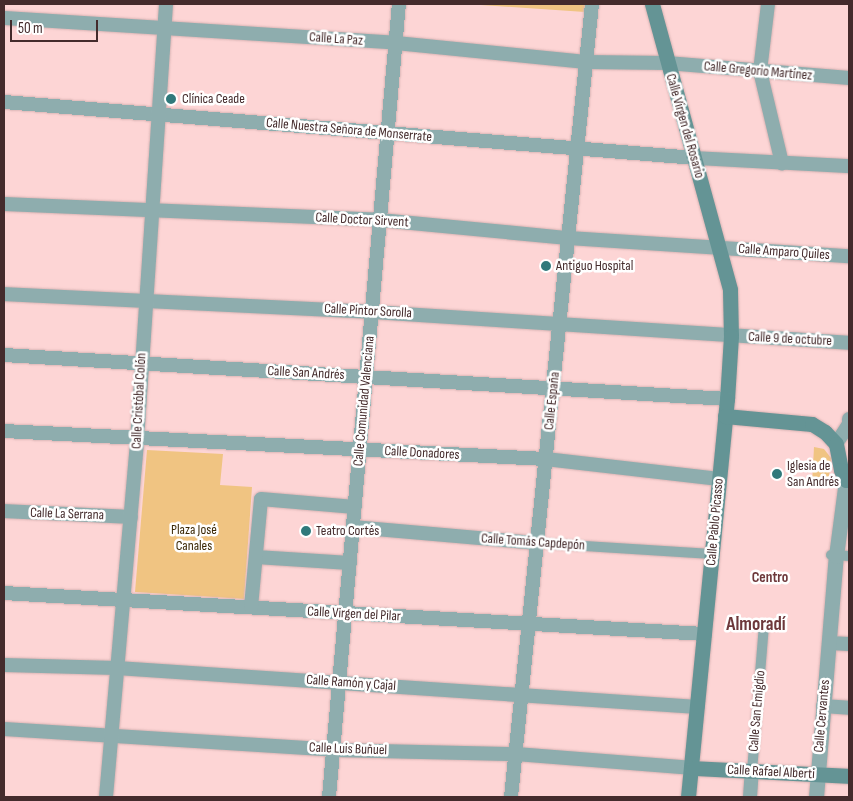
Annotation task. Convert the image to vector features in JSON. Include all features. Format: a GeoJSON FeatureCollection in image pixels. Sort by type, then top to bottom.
{"type":"FeatureCollection","features":[{"type":"Feature","properties":{"kind":"main road","name":"Calle Virgen del Rosario"},"geometry":{"type":"LineString","coordinates":[[652,4],[719,248]]}},
{"type":"Feature","properties":{"kind":"main road","name":"Calle Pablo Picasso"},"geometry":{"type":"LineString","coordinates":[[688,797],[693,768],[727,399],[731,336],[730,290],[719,248]]}},
{"type":"Feature","properties":{"kind":"main road"},"geometry":{"type":"LineString","coordinates":[[725,416],[812,424],[825,432],[836,444],[841,470],[847,480]]}},
{"type":"Feature","properties":{"kind":"main road","name":"Calle Rafael Alberti"},"geometry":{"type":"LineString","coordinates":[[693,768],[849,776]]}},
{"type":"Feature","properties":{"kind":"street","name":"Calle Cristóbal Colón"},"geometry":{"type":"LineString","coordinates":[[106,797],[138,438],[157,114],[166,4]]}},
{"type":"Feature","properties":{"kind":"street","name":"Calle Comunidad Valenciana"},"geometry":{"type":"LineString","coordinates":[[330,797],[399,4]]}},
{"type":"Feature","properties":{"kind":"street","name":"Calle España"},"geometry":{"type":"LineString","coordinates":[[511,797],[592,4]]}},
{"type":"Feature","properties":{"kind":"street"},"geometry":{"type":"LineString","coordinates":[[768,4],[760,71],[782,163]]}},
{"type":"Feature","properties":{"kind":"street","name":"Calle La Paz"},"geometry":{"type":"LineString","coordinates":[[4,18],[396,43],[586,62],[667,64]]}},
{"type":"Feature","properties":{"kind":"street","name":"Calle Gregorio Martínez"},"geometry":{"type":"LineString","coordinates":[[667,64],[849,78]]}},
{"type":"Feature","properties":{"kind":"street","name":"Calle Nuestra Señora de Monserrate"},"geometry":{"type":"LineString","coordinates":[[4,102],[695,158],[849,166]]}},
{"type":"Feature","properties":{"kind":"street","name":"Calle Doctor Sirvent"},"geometry":{"type":"LineString","coordinates":[[4,204],[380,220],[568,238],[719,248]]}},
{"type":"Feature","properties":{"kind":"street","name":"Calle Amparo Quiles"},"geometry":{"type":"LineString","coordinates":[[719,248],[849,256]]}},
{"type":"Feature","properties":{"kind":"street","name":"Calle Pintor Sorolla"},"geometry":{"type":"LineString","coordinates":[[4,294],[372,312],[560,323],[731,336]]}},
{"type":"Feature","properties":{"kind":"street","name":"Calle 9 de octubre"},"geometry":{"type":"LineString","coordinates":[[731,336],[849,342]]}},
{"type":"Feature","properties":{"kind":"street","name":"Calle San Andrés"},"geometry":{"type":"LineString","coordinates":[[4,355],[727,399]]}},
{"type":"Feature","properties":{"kind":"street"},"geometry":{"type":"LineString","coordinates":[[836,444],[849,424],[849,420]]}},
{"type":"Feature","properties":{"kind":"street","name":"Calle Donadores"},"geometry":{"type":"LineString","coordinates":[[4,431],[546,459],[719,479]]}},
{"type":"Feature","properties":{"kind":"street","name":"Calle Cervantes"},"geometry":{"type":"LineString","coordinates":[[816,797],[829,639],[847,480]]}},
{"type":"Feature","properties":{"kind":"street"},"geometry":{"type":"LineString","coordinates":[[251,607],[261,499],[355,507]]}},
{"type":"Feature","properties":{"kind":"street","name":"Calle La Serrana"},"geometry":{"type":"LineString","coordinates":[[4,511],[131,517]]}},
{"type":"Feature","properties":{"kind":"street","name":"Calle Tomás Capdepón"},"geometry":{"type":"LineString","coordinates":[[353,527],[537,543],[712,554]]}},
{"type":"Feature","properties":{"kind":"street"},"geometry":{"type":"LineString","coordinates":[[256,557],[350,563]]}},
{"type":"Feature","properties":{"kind":"street","name":"Calle Virgen del Pilar"},"geometry":{"type":"LineString","coordinates":[[4,593],[123,602],[251,607],[705,634]]}},
{"type":"Feature","properties":{"kind":"street","name":"Calle San Emigdio"},"geometry":{"type":"LineString","coordinates":[[750,797],[764,626]]}},
{"type":"Feature","properties":{"kind":"street"},"geometry":{"type":"LineString","coordinates":[[829,639],[849,644]]}},
{"type":"Feature","properties":{"kind":"street","name":"Calle Ramón y Cajal"},"geometry":{"type":"LineString","coordinates":[[4,664],[117,668],[698,707]]}},
{"type":"Feature","properties":{"kind":"street"},"geometry":{"type":"LineString","coordinates":[[823,706],[849,708]]}},
{"type":"Feature","properties":{"kind":"street","name":"Calle Luis Buñuel"},"geometry":{"type":"LineString","coordinates":[[4,729],[334,750],[516,754],[693,768]]}},
{"type":"Feature","properties":{"kind":"green space"},"geometry":{"type":"Polygon","coordinates":[[[466,4],[586,4],[585,12],[466,4]]]}},
{"type":"Feature","properties":{"kind":"green space"},"geometry":{"type":"Polygon","coordinates":[[[814,447],[824,449],[831,458],[828,486],[812,485],[814,447]]]}},
{"type":"Feature","properties":{"kind":"green space","name":"Plaza José Canales"},"geometry":{"type":"Polygon","coordinates":[[[147,450],[223,454],[220,485],[252,487],[244,599],[135,592],[147,450]]]}},
{"type":"Feature","properties":{"kind":"place","name":"Clínica Ceade"},"geometry":{"type":"Point","coordinates":[171,99]}},
{"type":"Feature","properties":{"kind":"place","name":"Antiguo Hospital"},"geometry":{"type":"Point","coordinates":[546,266]}},
{"type":"Feature","properties":{"kind":"place","name":"Iglesia de San Andrés"},"geometry":{"type":"Point","coordinates":[777,474]}},
{"type":"Feature","properties":{"kind":"place","name":"Teatro Cortés"},"geometry":{"type":"Point","coordinates":[306,531]}},
{"type":"Feature","properties":{"kind":"district","name":"Centro"},"geometry":{"type":"Point","coordinates":[770,578]}},
{"type":"Feature","properties":{"kind":"district","name":"Almoradí"},"geometry":{"type":"Point","coordinates":[756,625]}}]}
